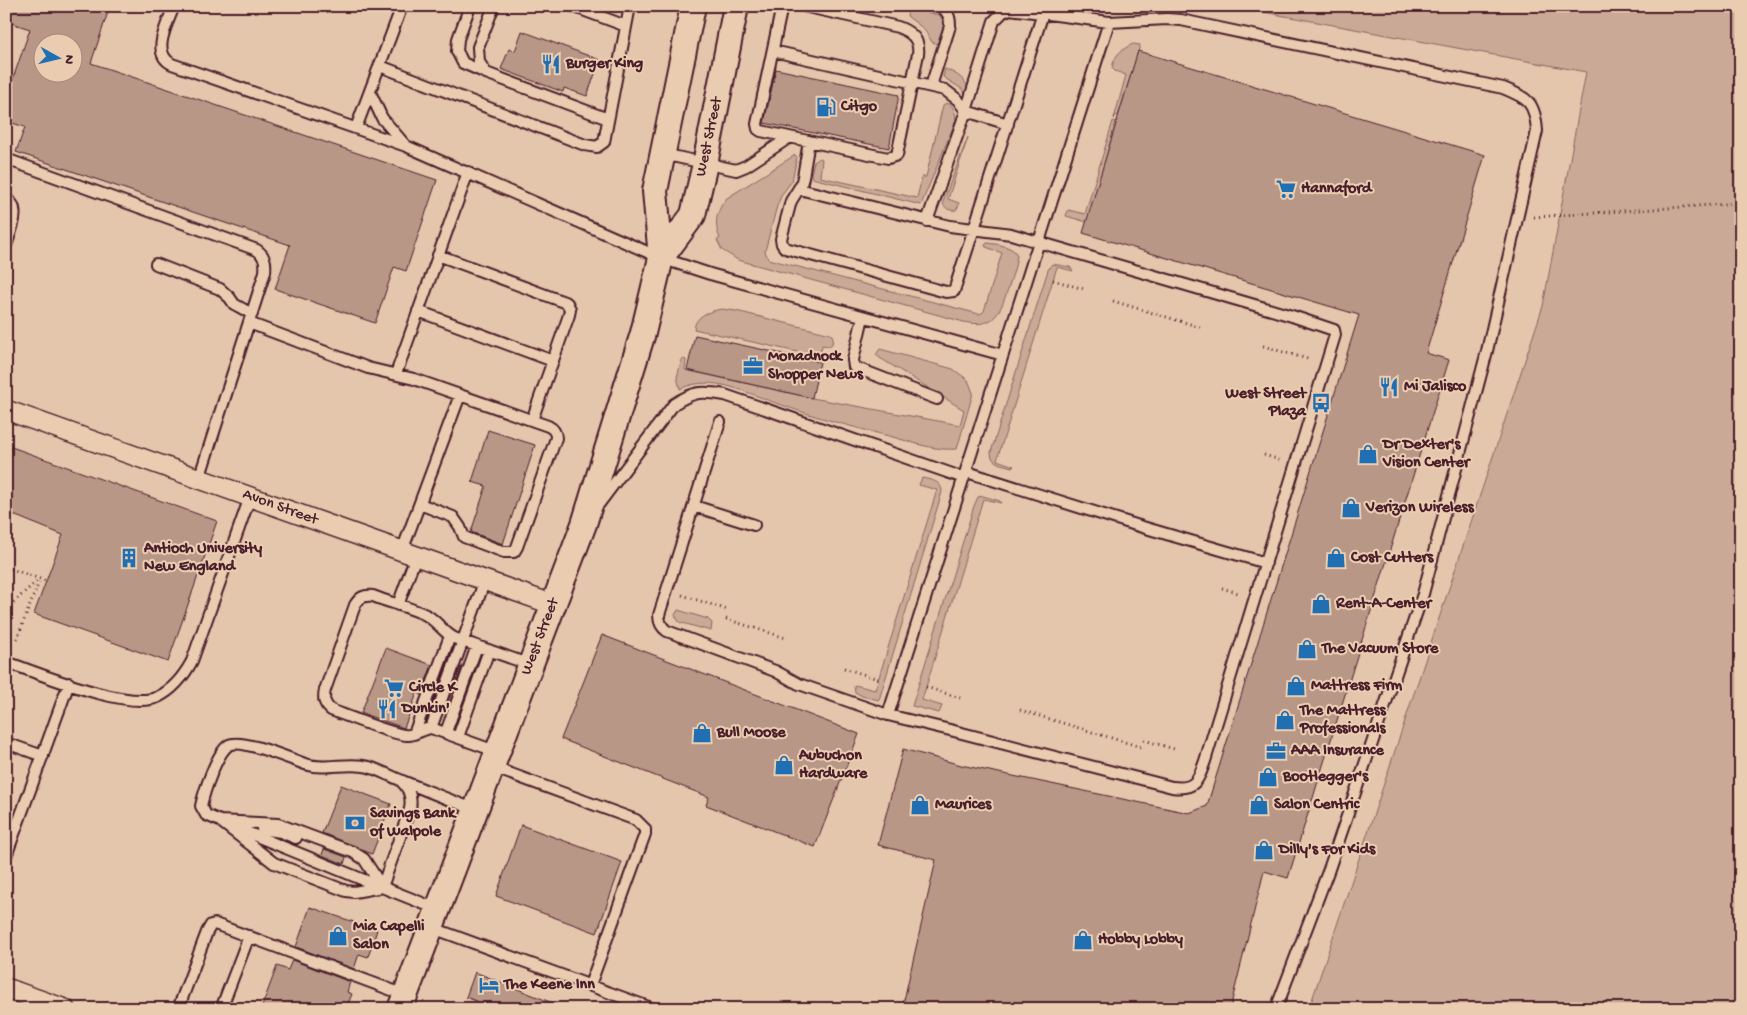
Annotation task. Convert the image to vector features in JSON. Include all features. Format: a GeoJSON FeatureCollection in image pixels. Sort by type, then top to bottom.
{"type":"FeatureCollection","features":[{"type":"Feature","properties":{"kind":"street","name":"West Street"},"geometry":{"type":"LineString","coordinates":[[402,1002],[584,524],[643,333],[661,258],[655,191],[693,6]]}},
{"type":"Feature","properties":{"kind":"street","name":"West Street"},"geometry":{"type":"LineString","coordinates":[[661,258],[693,215],[736,6]]}},
{"type":"Feature","properties":{"kind":"street","name":"Avon Street"},"geometry":{"type":"LineString","coordinates":[[6,410],[554,605]]}},
{"type":"Feature","properties":{"kind":"street"},"geometry":{"type":"LineString","coordinates":[[6,988],[65,1009]]}},
{"type":"Feature","properties":{"kind":"lane"},"geometry":{"type":"LineString","coordinates":[[174,6],[162,41],[161,50],[163,57],[167,61],[406,146],[661,258],[710,274],[1003,355]]}},
{"type":"Feature","properties":{"kind":"lane"},"geometry":{"type":"LineString","coordinates":[[356,128],[402,6]]}},
{"type":"Feature","properties":{"kind":"lane"},"geometry":{"type":"LineString","coordinates":[[470,6],[458,39],[457,51],[463,63],[608,119]]}},
{"type":"Feature","properties":{"kind":"lane"},"geometry":{"type":"LineString","coordinates":[[486,73],[479,62],[478,47],[494,6]]}},
{"type":"Feature","properties":{"kind":"lane"},"geometry":{"type":"LineString","coordinates":[[572,6],[626,26]]}},
{"type":"Feature","properties":{"kind":"lane"},"geometry":{"type":"LineString","coordinates":[[380,66],[585,145],[598,147],[604,142],[630,6]]}},
{"type":"Feature","properties":{"kind":"lane"},"geometry":{"type":"LineString","coordinates":[[782,6],[757,124],[758,129],[888,158],[897,155],[919,48],[916,39],[908,31],[898,27],[803,6]]}},
{"type":"Feature","properties":{"kind":"lane"},"geometry":{"type":"LineString","coordinates":[[931,86],[950,26],[950,18],[947,11],[940,6]]}},
{"type":"Feature","properties":{"kind":"lane"},"geometry":{"type":"LineString","coordinates":[[927,220],[966,111],[994,21],[998,16],[1010,9],[1109,22],[1181,20],[1502,88],[1530,102],[1536,114],[1537,130],[1485,361],[1423,594],[1329,870],[1276,1009]]}},
{"type":"Feature","properties":{"kind":"lane"},"geometry":{"type":"LineString","coordinates":[[809,141],[804,177],[791,201],[781,239],[785,248],[946,292],[954,291],[1043,13]]}},
{"type":"Feature","properties":{"kind":"lane"},"geometry":{"type":"LineString","coordinates":[[888,715],[1109,22]]}},
{"type":"Feature","properties":{"kind":"lane"},"geometry":{"type":"LineString","coordinates":[[772,51],[931,86],[952,94],[966,111],[1008,124]]}},
{"type":"Feature","properties":{"kind":"lane"},"geometry":{"type":"LineString","coordinates":[[370,92],[382,118],[406,146]]}},
{"type":"Feature","properties":{"kind":"lane"},"geometry":{"type":"LineString","coordinates":[[663,154],[731,170],[742,168],[790,137]]}},
{"type":"Feature","properties":{"kind":"lane"},"geometry":{"type":"LineString","coordinates":[[6,159],[257,250],[265,258],[266,264],[251,319],[199,479]]}},
{"type":"Feature","properties":{"kind":"lane"},"geometry":{"type":"LineString","coordinates":[[396,374],[468,172]]}},
{"type":"Feature","properties":{"kind":"lane"},"geometry":{"type":"LineString","coordinates":[[720,422],[667,590],[659,620],[663,628],[775,671],[800,684],[888,715],[1172,787],[1186,788],[1197,780],[1266,563],[1335,335],[1334,330],[1003,232],[950,226],[799,189]]}},
{"type":"Feature","properties":{"kind":"lane"},"geometry":{"type":"LineString","coordinates":[[6,199],[14,207],[15,215],[6,246]]}},
{"type":"Feature","properties":{"kind":"lane"},"geometry":{"type":"LineString","coordinates":[[438,255],[567,303],[570,309],[569,315],[532,420]]}},
{"type":"Feature","properties":{"kind":"lane"},"geometry":{"type":"LineString","coordinates":[[156,264],[220,289],[251,319],[368,368],[414,379],[532,420],[553,428],[556,433],[556,438],[514,552],[504,552],[464,537],[453,517],[420,504]]}},
{"type":"Feature","properties":{"kind":"lane"},"geometry":{"type":"LineString","coordinates":[[418,311],[553,361]]}},
{"type":"Feature","properties":{"kind":"lane"},"geometry":{"type":"LineString","coordinates":[[863,317],[852,360],[854,367],[938,399]]}},
{"type":"Feature","properties":{"kind":"lane"},"geometry":{"type":"LineString","coordinates":[[584,524],[674,404],[688,395],[706,392],[724,395],[966,475],[1266,563]]}},
{"type":"Feature","properties":{"kind":"lane"},"geometry":{"type":"LineString","coordinates":[[398,605],[420,504],[460,395]]}},
{"type":"Feature","properties":{"kind":"lane"},"geometry":{"type":"LineString","coordinates":[[6,662],[125,700],[143,701],[157,697],[172,688],[184,676],[192,661],[250,497]]}},
{"type":"Feature","properties":{"kind":"lane"},"geometry":{"type":"LineString","coordinates":[[694,506],[754,525]]}},
{"type":"Feature","properties":{"kind":"lane"},"geometry":{"type":"LineString","coordinates":[[431,728],[485,580]]}},
{"type":"Feature","properties":{"kind":"lane"},"geometry":{"type":"LineString","coordinates":[[531,665],[450,636],[434,619],[425,614],[367,595],[360,598],[355,605],[324,690],[323,698],[331,710],[399,734],[407,736],[424,728],[446,732],[458,737],[495,760],[636,820],[645,829],[646,834],[590,985]]}},
{"type":"Feature","properties":{"kind":"lane"},"geometry":{"type":"LineString","coordinates":[[414,734],[450,636]]}},
{"type":"Feature","properties":{"kind":"lane"},"geometry":{"type":"LineString","coordinates":[[446,732],[477,646]]}},
{"type":"Feature","properties":{"kind":"lane"},"geometry":{"type":"LineString","coordinates":[[458,737],[489,650]]}},
{"type":"Feature","properties":{"kind":"lane"},"geometry":{"type":"LineString","coordinates":[[6,856],[11,828],[43,756],[69,683]]}},
{"type":"Feature","properties":{"kind":"lane"},"geometry":{"type":"LineString","coordinates":[[6,743],[43,756]]}},
{"type":"Feature","properties":{"kind":"lane"},"geometry":{"type":"LineString","coordinates":[[476,810],[370,768],[347,764],[320,767],[308,765],[243,743],[231,744],[219,756],[201,806],[206,815],[382,887],[433,918],[590,985],[654,1009]]}},
{"type":"Feature","properties":{"kind":"lane"},"geometry":{"type":"LineString","coordinates":[[382,887],[411,803],[408,789],[398,779]]}},
{"type":"Feature","properties":{"kind":"lane"},"geometry":{"type":"LineString","coordinates":[[220,821],[274,863],[282,867],[346,891],[354,892],[382,887]]}},
{"type":"Feature","properties":{"kind":"lane"},"geometry":{"type":"LineString","coordinates":[[220,821],[284,825],[352,852],[364,859],[382,887]]}},
{"type":"Feature","properties":{"kind":"lane"},"geometry":{"type":"LineString","coordinates":[[178,1009],[211,926],[220,925],[402,1002]]}},
{"type":"Feature","properties":{"kind":"lane"},"geometry":{"type":"LineString","coordinates":[[221,1009],[249,936]]}},
{"type":"Feature","properties":{"kind":"path"},"geometry":{"type":"LineString","coordinates":[[1518,218],[1741,203]]}},
{"type":"Feature","properties":{"kind":"path"},"geometry":{"type":"LineString","coordinates":[[1053,280],[1084,289]]}},
{"type":"Feature","properties":{"kind":"path"},"geometry":{"type":"LineString","coordinates":[[1113,301],[1200,327]]}},
{"type":"Feature","properties":{"kind":"path"},"geometry":{"type":"LineString","coordinates":[[1263,346],[1326,365]]}},
{"type":"Feature","properties":{"kind":"path"},"geometry":{"type":"LineString","coordinates":[[6,567],[46,581]]}},
{"type":"Feature","properties":{"kind":"path"},"geometry":{"type":"LineString","coordinates":[[6,609],[40,579]]}},
{"type":"Feature","properties":{"kind":"path"},"geometry":{"type":"LineString","coordinates":[[17,639],[40,579]]}},
{"type":"Feature","properties":{"kind":"path"},"geometry":{"type":"LineString","coordinates":[[667,590],[728,610]]}},
{"type":"Feature","properties":{"kind":"path"},"geometry":{"type":"LineString","coordinates":[[726,619],[786,638]]}},
{"type":"Feature","properties":{"kind":"path"},"geometry":{"type":"LineString","coordinates":[[844,668],[878,679]]}},
{"type":"Feature","properties":{"kind":"path"},"geometry":{"type":"LineString","coordinates":[[926,687],[960,698]]}},
{"type":"Feature","properties":{"kind":"path"},"geometry":{"type":"LineString","coordinates":[[1020,710],[1141,747]]}},
{"type":"Feature","properties":{"kind":"path"},"geometry":{"type":"LineString","coordinates":[[1144,740],[1174,750]]}},
{"type":"Feature","properties":{"kind":"shaded area"},"geometry":{"type":"Polygon","coordinates":[[[1231,6],[1741,6],[1741,1009],[1309,1009],[1543,306],[1586,72],[1231,6]]]}},
{"type":"Feature","properties":{"kind":"shaded area"},"geometry":{"type":"Polygon","coordinates":[[[908,9],[940,15],[944,25],[937,44],[932,42],[924,29],[907,16],[908,9]]]}},
{"type":"Feature","properties":{"kind":"shaded area"},"geometry":{"type":"Polygon","coordinates":[[[1133,44],[1140,45],[1118,116],[1115,115],[1126,75],[1112,68],[1119,53],[1133,44]]]}},
{"type":"Feature","properties":{"kind":"shaded area"},"geometry":{"type":"Polygon","coordinates":[[[945,69],[964,81],[968,87],[966,95],[962,89],[943,77],[945,69]]]}},
{"type":"Feature","properties":{"kind":"shaded area"},"geometry":{"type":"Polygon","coordinates":[[[947,103],[953,108],[956,120],[921,205],[812,178],[814,162],[819,158],[822,159],[820,177],[917,198],[922,177],[926,177],[943,105],[947,103]]]}},
{"type":"Feature","properties":{"kind":"shaded area"},"geometry":{"type":"Polygon","coordinates":[[[1113,121],[1116,122],[1087,222],[1066,216],[1068,210],[1085,214],[1113,121]]]}},
{"type":"Feature","properties":{"kind":"shaded area"},"geometry":{"type":"Polygon","coordinates":[[[968,137],[948,199],[959,203],[959,205],[956,210],[950,210],[943,204],[944,199],[968,137]]]}},
{"type":"Feature","properties":{"kind":"shaded area"},"geometry":{"type":"Polygon","coordinates":[[[795,155],[797,157],[792,181],[782,194],[777,206],[765,251],[768,259],[979,314],[984,311],[1002,253],[985,245],[987,243],[1000,245],[1012,249],[1017,255],[1014,271],[999,311],[990,321],[975,324],[964,322],[738,260],[722,250],[717,240],[720,238],[717,217],[727,198],[795,155]]]}},
{"type":"Feature","properties":{"kind":"shaded area"},"geometry":{"type":"Polygon","coordinates":[[[1052,264],[1070,267],[1073,271],[1057,267],[997,460],[1014,466],[1012,467],[995,461],[991,456],[991,452],[1048,270],[1052,264]]]}},
{"type":"Feature","properties":{"kind":"shaded area"},"geometry":{"type":"Polygon","coordinates":[[[721,309],[831,334],[833,337],[832,344],[829,346],[822,345],[820,357],[694,329],[700,317],[721,309]]]}},
{"type":"Feature","properties":{"kind":"shaded area"},"geometry":{"type":"Polygon","coordinates":[[[880,349],[953,369],[968,380],[973,393],[957,449],[931,447],[847,425],[718,384],[705,383],[680,389],[677,377],[682,359],[686,360],[685,370],[812,398],[960,425],[964,410],[880,358],[876,355],[880,349]]]}},
{"type":"Feature","properties":{"kind":"shaded area"},"geometry":{"type":"Polygon","coordinates":[[[922,478],[938,483],[942,488],[942,492],[879,700],[862,696],[855,692],[854,686],[875,690],[937,490],[919,485],[922,478]]]}},
{"type":"Feature","properties":{"kind":"shaded area"},"geometry":{"type":"Polygon","coordinates":[[[983,496],[1000,501],[1001,503],[983,499],[922,700],[942,706],[939,713],[912,706],[974,506],[978,497],[983,496]]]}},
{"type":"Feature","properties":{"kind":"shaded area"},"geometry":{"type":"Polygon","coordinates":[[[678,610],[708,619],[712,623],[711,631],[679,622],[675,615],[678,610]]]}},
{"type":"Feature","properties":{"kind":"building"},"geometry":{"type":"Polygon","coordinates":[[[13,6],[110,6],[91,63],[437,180],[406,271],[394,267],[375,323],[275,289],[290,245],[16,152],[25,127],[6,121],[6,99],[30,29],[8,22],[13,6]]]}},
{"type":"Feature","properties":{"kind":"building","name":"Burger King"},"geometry":{"type":"Polygon","coordinates":[[[522,31],[600,60],[587,96],[564,88],[563,92],[501,69],[509,49],[515,51],[522,31]]]}},
{"type":"Feature","properties":{"kind":"building"},"geometry":{"type":"Polygon","coordinates":[[[1138,51],[1485,155],[1426,353],[1449,360],[1288,878],[1264,871],[1230,1009],[902,1009],[936,860],[878,845],[903,749],[961,765],[1189,813],[1207,806],[1359,315],[1083,233],[1138,51]]]}},
{"type":"Feature","properties":{"kind":"building","name":"Citgo"},"geometry":{"type":"Polygon","coordinates":[[[776,69],[899,95],[889,148],[764,123],[776,69]]]}},
{"type":"Feature","properties":{"kind":"building","name":"Monadnock Shopper News"},"geometry":{"type":"Polygon","coordinates":[[[695,335],[820,362],[812,398],[687,370],[695,335]]]}},
{"type":"Feature","properties":{"kind":"building"},"geometry":{"type":"Polygon","coordinates":[[[488,430],[535,445],[503,544],[471,532],[486,486],[472,482],[488,430]]]}},
{"type":"Feature","properties":{"kind":"building","name":"Antioch University New England"},"geometry":{"type":"Polygon","coordinates":[[[6,445],[217,521],[168,662],[34,614],[63,535],[6,512],[6,445]]]}},
{"type":"Feature","properties":{"kind":"building"},"geometry":{"type":"Polygon","coordinates":[[[602,635],[859,734],[815,847],[706,805],[709,797],[561,739],[602,635]]]}},
{"type":"Feature","properties":{"kind":"building","name":"Circle K"},"geometry":{"type":"Polygon","coordinates":[[[386,648],[432,665],[421,694],[417,693],[404,728],[361,713],[386,648]]]}},
{"type":"Feature","properties":{"kind":"building"},"geometry":{"type":"Polygon","coordinates":[[[461,667],[449,704],[447,704],[461,667]]]}},
{"type":"Feature","properties":{"kind":"building","name":"Savings Bank of Walpole"},"geometry":{"type":"Polygon","coordinates":[[[341,785],[391,804],[372,854],[322,833],[341,785]]]}},
{"type":"Feature","properties":{"kind":"building"},"geometry":{"type":"Polygon","coordinates":[[[521,825],[622,862],[597,933],[496,896],[521,825]]]}},
{"type":"Feature","properties":{"kind":"building"},"geometry":{"type":"Polygon","coordinates":[[[324,849],[346,857],[344,864],[322,855],[324,849]]]}},
{"type":"Feature","properties":{"kind":"building","name":"Mia Capelli Salon"},"geometry":{"type":"Polygon","coordinates":[[[310,907],[377,930],[368,957],[359,954],[354,969],[296,947],[310,907]]]}},
{"type":"Feature","properties":{"kind":"building"},"geometry":{"type":"Polygon","coordinates":[[[292,960],[350,982],[347,992],[352,994],[346,1009],[261,1009],[277,966],[288,970],[292,960]]]}},
{"type":"Feature","properties":{"kind":"building","name":"The Keene Inn"},"geometry":{"type":"Polygon","coordinates":[[[475,972],[565,1009],[495,1009],[466,997],[475,972]]]}},
{"type":"Feature","properties":{"kind":"place","name":"Burger King"},"geometry":{"type":"Point","coordinates":[551,64]}},
{"type":"Feature","properties":{"kind":"place","name":"Citgo"},"geometry":{"type":"Point","coordinates":[826,107]}},
{"type":"Feature","properties":{"kind":"place","name":"Hannaford"},"geometry":{"type":"Point","coordinates":[1286,189]}},
{"type":"Feature","properties":{"kind":"place","name":"Monadnock Shopper News"},"geometry":{"type":"Point","coordinates":[753,366]}},
{"type":"Feature","properties":{"kind":"place","name":"Mi Jalisco"},"geometry":{"type":"Point","coordinates":[1389,387]}},
{"type":"Feature","properties":{"kind":"place","name":"West Street Plaza"},"geometry":{"type":"Point","coordinates":[1321,403]}},
{"type":"Feature","properties":{"kind":"place","name":"Dr Dexter's Vision Center"},"geometry":{"type":"Point","coordinates":[1368,454]}},
{"type":"Feature","properties":{"kind":"place","name":"Verizon Wireless"},"geometry":{"type":"Point","coordinates":[1351,508]}},
{"type":"Feature","properties":{"kind":"place","name":"Antioch University New England"},"geometry":{"type":"Point","coordinates":[129,558]}},
{"type":"Feature","properties":{"kind":"place","name":"Cost Cutters"},"geometry":{"type":"Point","coordinates":[1336,558]}},
{"type":"Feature","properties":{"kind":"place","name":"Rent-A-Center"},"geometry":{"type":"Point","coordinates":[1321,604]}},
{"type":"Feature","properties":{"kind":"place","name":"The Vacuum Store"},"geometry":{"type":"Point","coordinates":[1307,649]}},
{"type":"Feature","properties":{"kind":"place","name":"Mattress Firm"},"geometry":{"type":"Point","coordinates":[1296,686]}},
{"type":"Feature","properties":{"kind":"place","name":"Circle K"},"geometry":{"type":"Point","coordinates":[394,688]}},
{"type":"Feature","properties":{"kind":"place","name":"Dunkin'"},"geometry":{"type":"Point","coordinates":[387,709]}},
{"type":"Feature","properties":{"kind":"place","name":"The Mattress Professionals"},"geometry":{"type":"Point","coordinates":[1285,720]}},
{"type":"Feature","properties":{"kind":"place","name":"Bull Moose"},"geometry":{"type":"Point","coordinates":[702,733]}},
{"type":"Feature","properties":{"kind":"place","name":"AAA Insurance"},"geometry":{"type":"Point","coordinates":[1276,751]}},
{"type":"Feature","properties":{"kind":"place","name":"Aubuchon Hardware"},"geometry":{"type":"Point","coordinates":[784,765]}},
{"type":"Feature","properties":{"kind":"place","name":"Bootlegger's"},"geometry":{"type":"Point","coordinates":[1268,777]}},
{"type":"Feature","properties":{"kind":"place","name":"Maurices"},"geometry":{"type":"Point","coordinates":[920,805]}},
{"type":"Feature","properties":{"kind":"place","name":"Salon Centric"},"geometry":{"type":"Point","coordinates":[1259,805]}},
{"type":"Feature","properties":{"kind":"place","name":"Savings Bank of Walpole"},"geometry":{"type":"Point","coordinates":[355,823]}},
{"type":"Feature","properties":{"kind":"place","name":"Dilly's For Kids"},"geometry":{"type":"Point","coordinates":[1264,850]}},
{"type":"Feature","properties":{"kind":"place","name":"Mia Capelli Salon"},"geometry":{"type":"Point","coordinates":[338,936]}},
{"type":"Feature","properties":{"kind":"place","name":"Hobby Lobby"},"geometry":{"type":"Point","coordinates":[1083,940]}},
{"type":"Feature","properties":{"kind":"place","name":"The Keene Inn"},"geometry":{"type":"Point","coordinates":[489,985]}}]}
